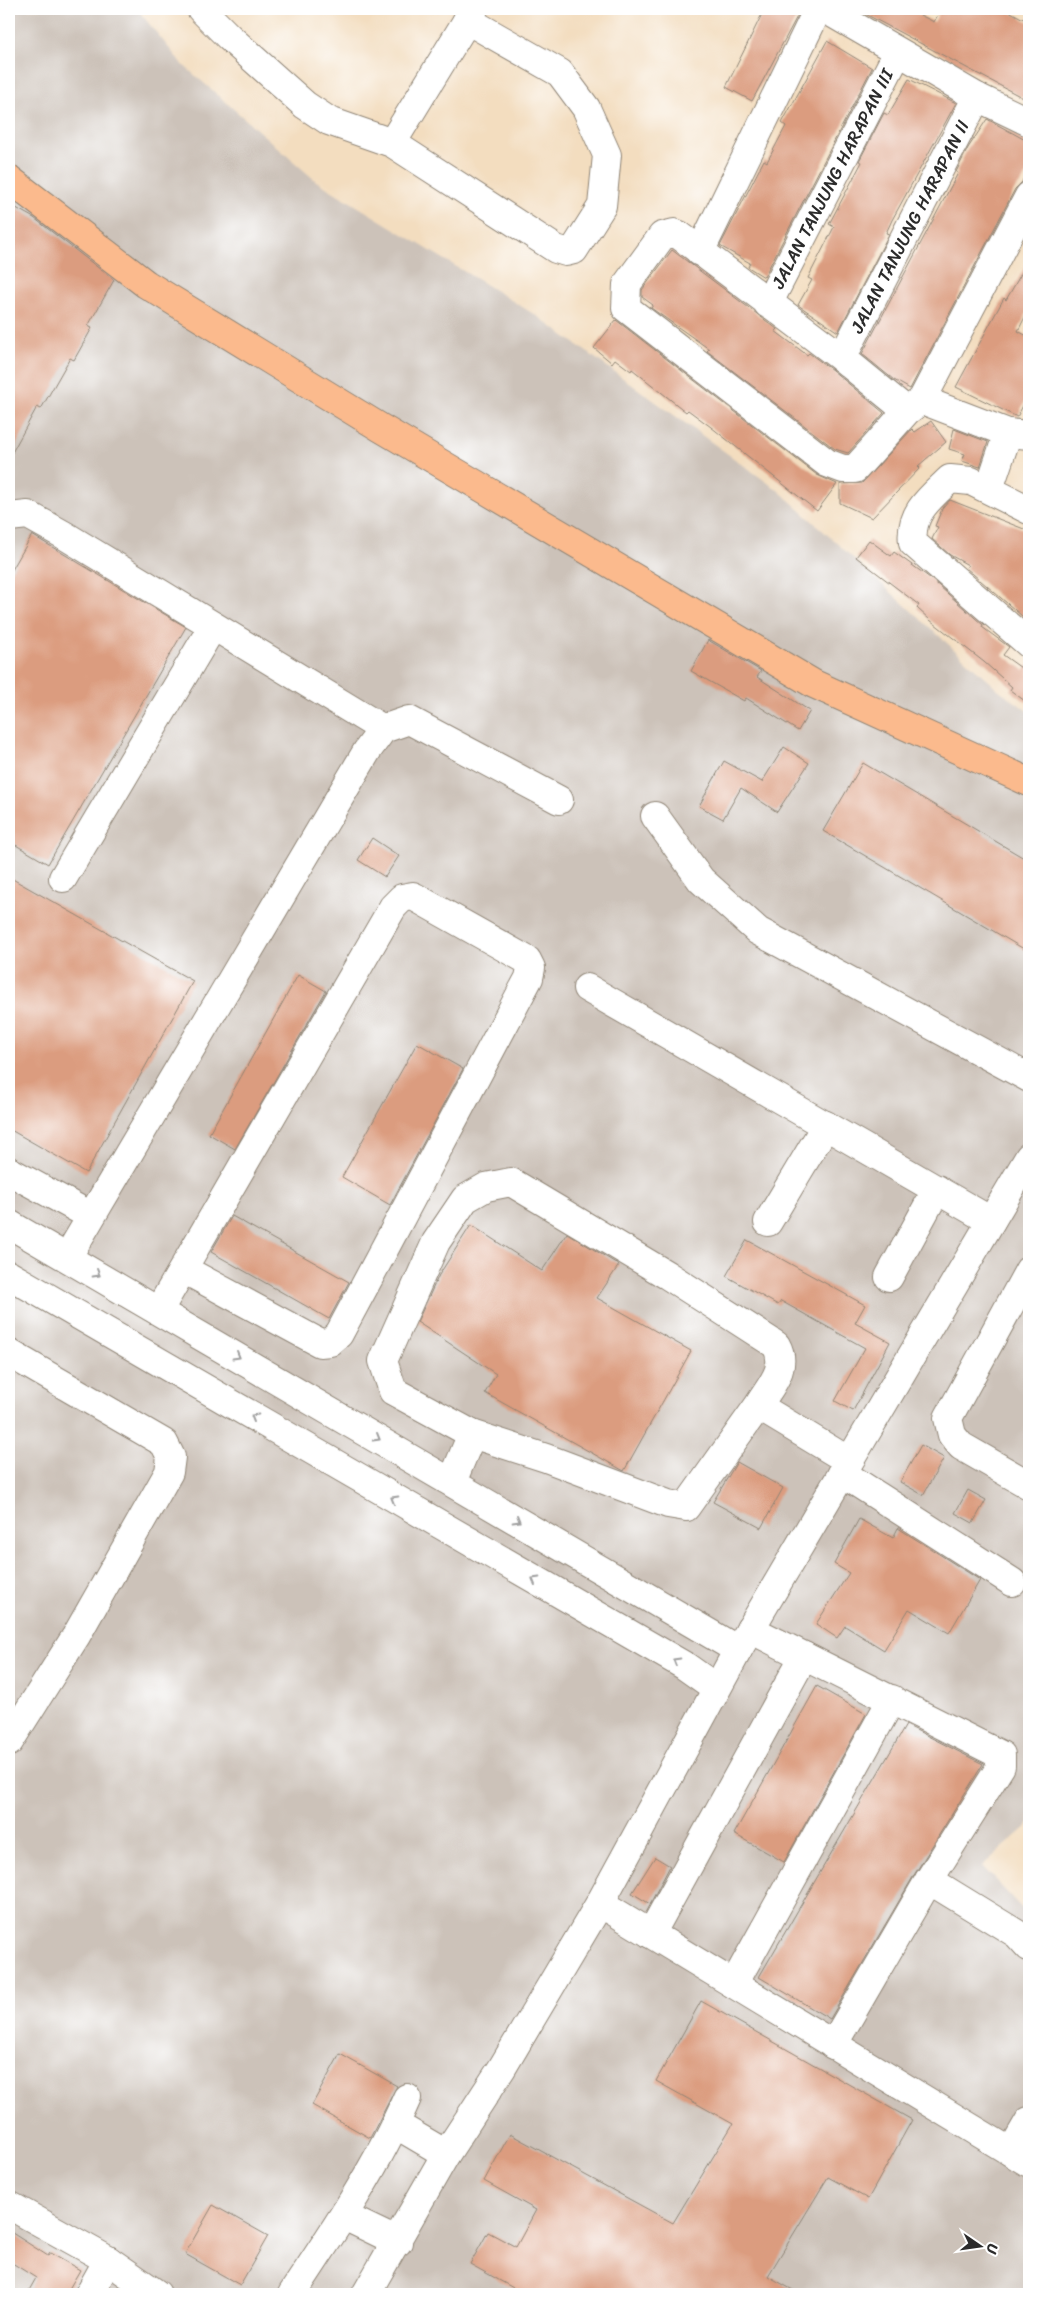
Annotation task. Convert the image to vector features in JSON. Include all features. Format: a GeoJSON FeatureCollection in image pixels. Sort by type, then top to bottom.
{"type":"FeatureCollection","features":[{"type":"Feature","properties":{"kind":"main road"},"geometry":{"type":"LineString","coordinates":[[9,179],[146,284],[398,438],[814,684],[1029,782]]}},
{"type":"Feature","properties":{"kind":"street"},"geometry":{"type":"LineString","coordinates":[[202,9],[229,37],[305,105],[329,121],[392,143],[556,249],[566,252],[574,250],[602,206],[607,154],[586,108],[560,73],[470,14],[392,143]]}},
{"type":"Feature","properties":{"kind":"street"},"geometry":{"type":"LineString","coordinates":[[700,252],[818,9]]}},
{"type":"Feature","properties":{"kind":"street"},"geometry":{"type":"LineString","coordinates":[[825,9],[977,97],[1029,122]]}},
{"type":"Feature","properties":{"kind":"street","name":"JALAN TANJUNG HARAPAN III"},"geometry":{"type":"LineString","coordinates":[[768,304],[898,52]]}},
{"type":"Feature","properties":{"kind":"street","name":"JALAN TANJUNG HARAPAN II"},"geometry":{"type":"LineString","coordinates":[[842,358],[977,97]]}},
{"type":"Feature","properties":{"kind":"street"},"geometry":{"type":"LineString","coordinates":[[990,489],[1018,434],[914,406],[842,358],[768,304],[684,238],[674,233],[662,236],[627,284],[626,308],[835,467],[856,469],[914,406],[1029,196]]}},
{"type":"Feature","properties":{"kind":"street"},"geometry":{"type":"LineString","coordinates":[[1029,510],[971,481],[950,479],[920,507],[913,525],[913,543],[1029,644]]}},
{"type":"Feature","properties":{"kind":"street"},"geometry":{"type":"LineString","coordinates":[[9,517],[28,515],[383,729]]}},
{"type":"Feature","properties":{"kind":"street"},"geometry":{"type":"LineString","coordinates":[[63,878],[213,626]]}},
{"type":"Feature","properties":{"kind":"street"},"geometry":{"type":"LineString","coordinates":[[68,1256],[367,751],[383,729],[409,720],[559,800]]}},
{"type":"Feature","properties":{"kind":"street"},"geometry":{"type":"LineString","coordinates":[[656,816],[701,880],[758,931],[1029,1078]]}},
{"type":"Feature","properties":{"kind":"street"},"geometry":{"type":"LineString","coordinates":[[159,1310],[393,907],[402,898],[413,896],[526,960],[531,968],[529,978],[339,1334],[330,1342],[320,1342],[183,1269]]}},
{"type":"Feature","properties":{"kind":"street"},"geometry":{"type":"LineString","coordinates":[[587,988],[991,1221]]}},
{"type":"Feature","properties":{"kind":"street"},"geometry":{"type":"LineString","coordinates":[[768,1222],[826,1125]]}},
{"type":"Feature","properties":{"kind":"street"},"geometry":{"type":"LineString","coordinates":[[366,2294],[398,2242],[446,2154],[502,2068],[600,1903],[744,1639],[1029,1157]]}},
{"type":"Feature","properties":{"kind":"street"},"geometry":{"type":"LineString","coordinates":[[9,1171],[92,1216]]}},
{"type":"Feature","properties":{"kind":"street"},"geometry":{"type":"LineString","coordinates":[[512,1182],[667,1275],[776,1345],[782,1354],[782,1366],[758,1406],[686,1507],[668,1504],[546,1458],[472,1434],[393,1392],[383,1360],[436,1242],[465,1199],[486,1187],[512,1182]]}},
{"type":"Feature","properties":{"kind":"street"},"geometry":{"type":"LineString","coordinates":[[889,1277],[937,1189]]}},
{"type":"Feature","properties":{"kind":"street"},"geometry":{"type":"LineString","coordinates":[[9,1224],[68,1256],[452,1482],[744,1639],[804,1656],[1001,1755],[1001,1766],[929,1880],[833,2044]]}},
{"type":"Feature","properties":{"kind":"street"},"geometry":{"type":"LineString","coordinates":[[1029,1270],[1019,1284],[1001,1325],[948,1418],[952,1435],[961,1446],[1029,1485]]}},
{"type":"Feature","properties":{"kind":"street"},"geometry":{"type":"LineString","coordinates":[[11,1282],[668,1656],[716,1688]]}},
{"type":"Feature","properties":{"kind":"street"},"geometry":{"type":"LineString","coordinates":[[9,1353],[164,1443],[171,1458],[169,1472],[76,1636],[9,1742]]}},
{"type":"Feature","properties":{"kind":"street"},"geometry":{"type":"LineString","coordinates":[[758,1406],[1012,1582]]}},
{"type":"Feature","properties":{"kind":"street"},"geometry":{"type":"LineString","coordinates":[[452,1482],[472,1434]]}},
{"type":"Feature","properties":{"kind":"street"},"geometry":{"type":"LineString","coordinates":[[651,1934],[804,1656]]}},
{"type":"Feature","properties":{"kind":"street"},"geometry":{"type":"LineString","coordinates":[[734,1984],[892,1699]]}},
{"type":"Feature","properties":{"kind":"street"},"geometry":{"type":"LineString","coordinates":[[929,1880],[1017,1934],[1029,1947]]}},
{"type":"Feature","properties":{"kind":"street"},"geometry":{"type":"LineString","coordinates":[[600,1903],[1020,2158],[1029,2121]]}},
{"type":"Feature","properties":{"kind":"street"},"geometry":{"type":"LineString","coordinates":[[292,2294],[344,2216],[396,2124],[407,2098]]}},
{"type":"Feature","properties":{"kind":"street"},"geometry":{"type":"LineString","coordinates":[[396,2124],[446,2154]]}},
{"type":"Feature","properties":{"kind":"street"},"geometry":{"type":"LineString","coordinates":[[9,2204],[108,2260],[157,2294]]}},
{"type":"Feature","properties":{"kind":"street"},"geometry":{"type":"LineString","coordinates":[[344,2216],[398,2242]]}},
{"type":"Feature","properties":{"kind":"street"},"geometry":{"type":"LineString","coordinates":[[89,2294],[108,2260]]}},
{"type":"Feature","properties":{"kind":"shaded area"},"geometry":{"type":"Polygon","coordinates":[[[9,9],[137,9],[182,64],[316,181],[537,316],[779,491],[999,690],[1029,712],[1029,1825],[982,1866],[1029,1916],[1029,2294],[9,2294],[9,9]]]}},
{"type":"Feature","properties":{"kind":"building"},"geometry":{"type":"Polygon","coordinates":[[[761,9],[801,9],[752,101],[726,87],[764,10],[761,9]]]}},
{"type":"Feature","properties":{"kind":"building"},"geometry":{"type":"Polygon","coordinates":[[[856,9],[908,9],[934,22],[941,9],[1005,9],[1029,22],[1029,101],[856,9]]]}},
{"type":"Feature","properties":{"kind":"building"},"geometry":{"type":"Polygon","coordinates":[[[827,41],[872,68],[764,277],[748,267],[750,263],[720,246],[764,160],[767,162],[786,126],[782,123],[827,41]]]}},
{"type":"Feature","properties":{"kind":"building"},"geometry":{"type":"Polygon","coordinates":[[[909,79],[956,103],[892,220],[886,233],[889,234],[838,332],[798,305],[812,280],[808,278],[834,227],[829,224],[862,162],[859,161],[884,113],[888,115],[909,79]]]}},
{"type":"Feature","properties":{"kind":"building"},"geometry":{"type":"Polygon","coordinates":[[[987,119],[1029,142],[1029,168],[1022,182],[1015,189],[910,389],[894,380],[862,354],[958,173],[956,172],[968,148],[987,119]]]}},
{"type":"Feature","properties":{"kind":"building"},"geometry":{"type":"Polygon","coordinates":[[[9,204],[34,218],[114,280],[88,326],[92,328],[74,360],[70,358],[41,409],[37,407],[9,458],[9,204]]]}},
{"type":"Feature","properties":{"kind":"building"},"geometry":{"type":"Polygon","coordinates":[[[672,250],[777,329],[775,331],[807,355],[809,353],[832,370],[884,413],[848,453],[835,449],[707,351],[709,349],[651,308],[653,305],[642,297],[642,290],[672,250]]]}},
{"type":"Feature","properties":{"kind":"building"},"geometry":{"type":"Polygon","coordinates":[[[1029,260],[1029,309],[1018,331],[1029,337],[1029,394],[1017,417],[956,387],[1004,298],[1006,300],[1029,260]]]}},
{"type":"Feature","properties":{"kind":"building"},"geometry":{"type":"Polygon","coordinates":[[[616,320],[817,475],[837,484],[817,511],[711,427],[688,410],[686,412],[632,369],[631,371],[615,359],[612,363],[594,348],[616,320]]]}},
{"type":"Feature","properties":{"kind":"building"},"geometry":{"type":"Polygon","coordinates":[[[931,421],[946,442],[918,466],[920,468],[872,518],[840,503],[840,484],[862,483],[912,429],[915,432],[931,421]]]}},
{"type":"Feature","properties":{"kind":"building"},"geometry":{"type":"Polygon","coordinates":[[[954,429],[988,442],[980,467],[962,461],[965,454],[949,449],[954,429]]]}},
{"type":"Feature","properties":{"kind":"building"},"geometry":{"type":"Polygon","coordinates":[[[950,500],[1029,531],[1029,622],[966,568],[968,565],[950,555],[932,539],[938,527],[935,526],[942,509],[950,500]]]}},
{"type":"Feature","properties":{"kind":"building"},"geometry":{"type":"Polygon","coordinates":[[[32,535],[186,627],[48,864],[9,841],[9,575],[32,535]]]}},
{"type":"Feature","properties":{"kind":"building"},"geometry":{"type":"Polygon","coordinates":[[[869,540],[891,556],[894,552],[930,578],[983,625],[982,627],[1009,647],[1003,655],[1024,670],[1029,664],[1029,704],[1010,690],[1012,687],[984,662],[930,620],[917,608],[919,605],[856,557],[869,540]]]}},
{"type":"Feature","properties":{"kind":"building"},"geometry":{"type":"Polygon","coordinates":[[[708,640],[761,671],[757,677],[810,711],[798,731],[746,698],[744,701],[691,671],[708,640]]]}},
{"type":"Feature","properties":{"kind":"building"},"geometry":{"type":"Polygon","coordinates":[[[784,747],[809,763],[777,812],[741,788],[723,819],[699,806],[724,761],[762,782],[784,747]]]}},
{"type":"Feature","properties":{"kind":"building"},"geometry":{"type":"Polygon","coordinates":[[[863,763],[1029,861],[1029,952],[823,831],[863,763]]]}},
{"type":"Feature","properties":{"kind":"building"},"geometry":{"type":"Polygon","coordinates":[[[372,838],[399,856],[385,877],[358,860],[372,838]]]}},
{"type":"Feature","properties":{"kind":"building"},"geometry":{"type":"Polygon","coordinates":[[[9,877],[193,981],[86,1173],[9,1129],[9,877]]]}},
{"type":"Feature","properties":{"kind":"building"},"geometry":{"type":"Polygon","coordinates":[[[298,975],[326,991],[235,1149],[209,1134],[298,975]]]}},
{"type":"Feature","properties":{"kind":"building"},"geometry":{"type":"Polygon","coordinates":[[[417,1043],[463,1069],[390,1205],[342,1177],[417,1043]]]}},
{"type":"Feature","properties":{"kind":"building"},"geometry":{"type":"Polygon","coordinates":[[[232,1216],[349,1282],[329,1319],[211,1252],[232,1216]]]}},
{"type":"Feature","properties":{"kind":"building"},"geometry":{"type":"Polygon","coordinates":[[[471,1225],[542,1271],[567,1233],[619,1265],[597,1298],[691,1351],[624,1471],[485,1393],[496,1374],[417,1322],[439,1275],[471,1225]]]}},
{"type":"Feature","properties":{"kind":"building"},"geometry":{"type":"Polygon","coordinates":[[[747,1240],[865,1305],[855,1323],[890,1342],[853,1411],[835,1401],[865,1348],[781,1301],[778,1305],[726,1276],[747,1240]]]}},
{"type":"Feature","properties":{"kind":"building"},"geometry":{"type":"Polygon","coordinates":[[[921,1445],[944,1458],[923,1495],[900,1482],[921,1445]]]}},
{"type":"Feature","properties":{"kind":"building"},"geometry":{"type":"Polygon","coordinates":[[[737,1462],[783,1488],[761,1528],[713,1502],[737,1462]]]}},
{"type":"Feature","properties":{"kind":"building"},"geometry":{"type":"Polygon","coordinates":[[[968,1490],[986,1500],[973,1523],[955,1513],[968,1490]]]}},
{"type":"Feature","properties":{"kind":"building"},"geometry":{"type":"Polygon","coordinates":[[[859,1519],[893,1538],[898,1528],[980,1580],[949,1633],[909,1609],[884,1650],[845,1626],[837,1638],[816,1624],[849,1573],[834,1564],[859,1519]]]}},
{"type":"Feature","properties":{"kind":"building"},"geometry":{"type":"Polygon","coordinates":[[[817,1686],[866,1714],[784,1862],[734,1834],[817,1686]]]}},
{"type":"Feature","properties":{"kind":"building"},"geometry":{"type":"Polygon","coordinates":[[[906,1725],[983,1764],[916,1872],[830,2019],[759,1977],[906,1725]]]}},
{"type":"Feature","properties":{"kind":"building"},"geometry":{"type":"Polygon","coordinates":[[[655,1857],[670,1866],[650,1904],[632,1893],[655,1857]]]}},
{"type":"Feature","properties":{"kind":"building"},"geometry":{"type":"Polygon","coordinates":[[[701,2001],[912,2120],[868,2199],[828,2177],[768,2276],[800,2294],[524,2294],[470,2264],[488,2232],[516,2247],[536,2210],[484,2181],[510,2134],[673,2223],[733,2124],[656,2081],[701,2001]]]}},
{"type":"Feature","properties":{"kind":"building"},"geometry":{"type":"Polygon","coordinates":[[[340,2054],[397,2086],[370,2138],[312,2105],[340,2054]]]}},
{"type":"Feature","properties":{"kind":"building"},"geometry":{"type":"Polygon","coordinates":[[[213,2205],[268,2236],[240,2285],[185,2254],[213,2205]]]}},
{"type":"Feature","properties":{"kind":"building"},"geometry":{"type":"Polygon","coordinates":[[[9,2231],[48,2256],[50,2253],[80,2270],[66,2294],[27,2294],[36,2278],[9,2261],[9,2231]]]}}]}
